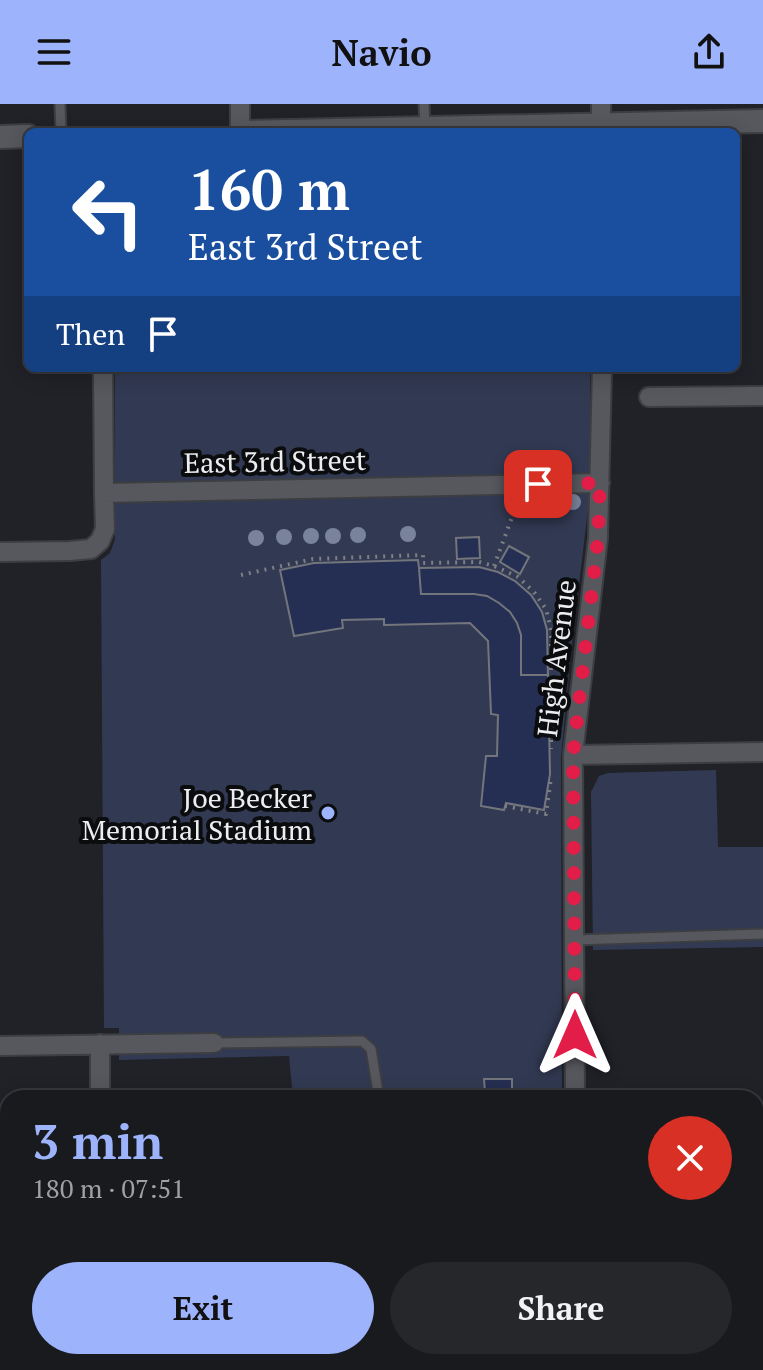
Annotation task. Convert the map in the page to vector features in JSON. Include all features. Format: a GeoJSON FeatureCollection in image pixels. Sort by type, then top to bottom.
{"type":"FeatureCollection","features":[{"type":"Feature","properties":{"kind":"street"},"geometry":{"type":"LineString","coordinates":[[240,104],[241,128]]}},
{"type":"Feature","properties":{"kind":"street"},"geometry":{"type":"LineString","coordinates":[[425,128],[601,120],[763,121]]}},
{"type":"Feature","properties":{"kind":"street"},"geometry":{"type":"LineString","coordinates":[[0,137],[24,136]]}},
{"type":"Feature","properties":{"kind":"street"},"geometry":{"type":"LineString","coordinates":[[0,552],[91,549],[100,541],[105,529],[103,372]]}},
{"type":"Feature","properties":{"kind":"street","name":"High Avenue"},"geometry":{"type":"LineString","coordinates":[[575,1090],[573,755],[598,538],[602,372]]}},
{"type":"Feature","properties":{"kind":"street"},"geometry":{"type":"LineString","coordinates":[[649,397],[763,396]]}},
{"type":"Feature","properties":{"kind":"street","name":"East 3rd Street"},"geometry":{"type":"LineString","coordinates":[[104,493],[600,483]]}},
{"type":"Feature","properties":{"kind":"street"},"geometry":{"type":"LineString","coordinates":[[573,755],[763,752]]}},
{"type":"Feature","properties":{"kind":"street"},"geometry":{"type":"LineString","coordinates":[[0,1046],[214,1043]]}},
{"type":"Feature","properties":{"kind":"street"},"geometry":{"type":"LineString","coordinates":[[100,1044],[100,1090]]}},
{"type":"Feature","properties":{"kind":"lane"},"geometry":{"type":"LineString","coordinates":[[60,104],[61,128]]}},
{"type":"Feature","properties":{"kind":"lane"},"geometry":{"type":"LineString","coordinates":[[424,104],[425,128]]}},
{"type":"Feature","properties":{"kind":"lane"},"geometry":{"type":"LineString","coordinates":[[574,940],[763,934]]}},
{"type":"Feature","properties":{"kind":"lane"},"geometry":{"type":"LineString","coordinates":[[214,1043],[362,1041],[371,1049],[378,1090]]}},
{"type":"Feature","properties":{"kind":"path"},"geometry":{"type":"LineString","coordinates":[[494,566],[512,517]]}},
{"type":"Feature","properties":{"kind":"path"},"geometry":{"type":"LineString","coordinates":[[241,575],[313,559],[423,555],[423,563],[479,562],[518,577],[546,609],[551,630],[551,760]]}},
{"type":"Feature","properties":{"kind":"path"},"geometry":{"type":"LineString","coordinates":[[505,806],[546,814],[551,775]]}},
{"type":"Feature","properties":{"kind":"shaded area","name":"Joe Becker Memorial Stadium"},"geometry":{"type":"Polygon","coordinates":[[[115,372],[590,372],[590,493],[561,758],[562,1090],[292,1090],[289,1056],[119,1060],[119,1028],[104,1028],[101,560],[110,553],[115,539],[115,372]]]}},
{"type":"Feature","properties":{"kind":"shaded area"},"geometry":{"type":"Polygon","coordinates":[[[716,770],[718,847],[763,847],[763,947],[593,950],[591,792],[599,776],[608,773],[716,770]]]}},
{"type":"Feature","properties":{"kind":"building"},"geometry":{"type":"Polygon","coordinates":[[[479,537],[480,558],[457,559],[456,538],[479,537]]]}},
{"type":"Feature","properties":{"kind":"building"},"geometry":{"type":"Polygon","coordinates":[[[509,546],[529,557],[520,574],[500,562],[509,546]]]}},
{"type":"Feature","properties":{"kind":"building"},"geometry":{"type":"Polygon","coordinates":[[[418,560],[419,568],[479,567],[498,572],[531,595],[542,612],[547,630],[550,774],[544,810],[506,803],[504,810],[481,806],[486,756],[497,756],[498,715],[491,714],[488,641],[470,623],[384,625],[384,619],[342,620],[343,628],[294,636],[280,570],[314,563],[418,560]]]}},
{"type":"Feature","properties":{"kind":"building"},"geometry":{"type":"Polygon","coordinates":[[[479,567],[515,581],[531,595],[542,612],[547,630],[548,675],[521,675],[521,635],[510,612],[499,603],[487,596],[474,594],[421,594],[419,568],[479,567]]]}},
{"type":"Feature","properties":{"kind":"building"},"geometry":{"type":"Polygon","coordinates":[[[484,1079],[512,1079],[512,1090],[485,1090],[484,1079]]]}},
{"type":"Feature","properties":{"kind":"place","name":"Joe Becker Memorial Stadium"},"geometry":{"type":"Point","coordinates":[328,813]}},
{"type":"Feature","properties":{"kind":"route"},"geometry":{"type":"LineString","coordinates":[[538,484],[600,483],[598,538],[573,755],[575,1035]]}}]}
